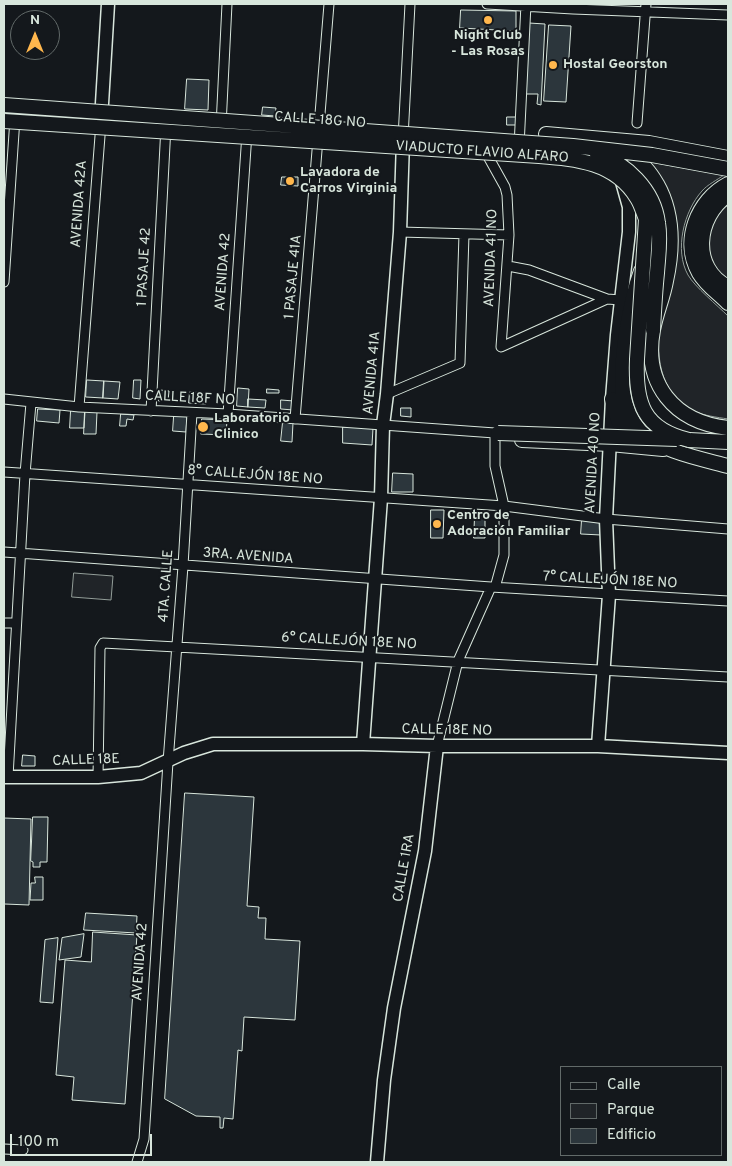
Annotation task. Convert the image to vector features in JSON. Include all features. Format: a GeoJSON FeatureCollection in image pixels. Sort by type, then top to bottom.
{"type":"FeatureCollection","features":[{"type":"Feature","properties":{"kind":"main road","name":"VIADUCTO FLAVIO ALFARO"},"geometry":{"type":"LineString","coordinates":[[4,104],[471,138],[573,150],[652,155],[728,170]]}},
{"type":"Feature","properties":{"kind":"main road","name":"VIADUCTO FLAVIO ALFARO"},"geometry":{"type":"LineString","coordinates":[[8,116],[577,159],[611,171],[627,185],[637,198],[646,219],[636,377],[642,406],[649,418],[659,428],[671,435],[689,440],[728,442]]}},
{"type":"Feature","properties":{"kind":"main road"},"geometry":{"type":"LineString","coordinates":[[471,138],[546,134],[614,139],[682,148],[728,158]]}},
{"type":"Feature","properties":{"kind":"main road"},"geometry":{"type":"LineString","coordinates":[[573,150],[637,160],[655,180],[666,203],[671,227],[666,280],[653,330]]}},
{"type":"Feature","properties":{"kind":"main road"},"geometry":{"type":"LineString","coordinates":[[573,150],[597,152],[628,170],[641,185],[652,203],[659,231],[652,346],[655,370],[662,390],[682,413],[693,420],[705,424],[728,428]]}},
{"type":"Feature","properties":{"kind":"main road"},"geometry":{"type":"LineString","coordinates":[[728,184],[713,194],[700,210],[694,225],[692,248],[693,260],[705,282],[728,303]]}},
{"type":"Feature","properties":{"kind":"main road"},"geometry":{"type":"LineString","coordinates":[[728,195],[714,207],[708,217],[702,237],[702,247],[708,268],[721,284],[728,287]]}},
{"type":"Feature","properties":{"kind":"main road"},"geometry":{"type":"LineString","coordinates":[[644,263],[634,288],[631,303],[622,378],[623,392],[629,415],[640,431],[663,446],[688,455]]}},
{"type":"Feature","properties":{"kind":"main road"},"geometry":{"type":"LineString","coordinates":[[612,399],[617,418],[626,434],[632,440],[728,466]]}},
{"type":"Feature","properties":{"kind":"main road"},"geometry":{"type":"LineString","coordinates":[[497,433],[689,440]]}},
{"type":"Feature","properties":{"kind":"main road"},"geometry":{"type":"LineString","coordinates":[[497,433],[522,440],[654,447]]}},
{"type":"Feature","properties":{"kind":"street","name":"AVENIDA 42A"},"geometry":{"type":"LineString","coordinates":[[79,407],[108,4]]}},
{"type":"Feature","properties":{"kind":"street"},"geometry":{"type":"LineString","coordinates":[[221,129],[227,4]]}},
{"type":"Feature","properties":{"kind":"street","name":"1 PASAJE 41A"},"geometry":{"type":"LineString","coordinates":[[296,419],[330,4]]}},
{"type":"Feature","properties":{"kind":"street","name":"AVENIDA 41A"},"geometry":{"type":"LineString","coordinates":[[363,744],[376,579],[383,425],[400,232],[410,4]]}},
{"type":"Feature","properties":{"kind":"street"},"geometry":{"type":"LineString","coordinates":[[487,4],[646,8],[728,15]]}},
{"type":"Feature","properties":{"kind":"street"},"geometry":{"type":"LineString","coordinates":[[519,150],[526,5]]}},
{"type":"Feature","properties":{"kind":"street"},"geometry":{"type":"LineString","coordinates":[[637,123],[646,8]]}},
{"type":"Feature","properties":{"kind":"street","name":"CALLE 18G NO"},"geometry":{"type":"LineString","coordinates":[[8,116],[166,124],[519,150],[573,150],[607,164],[615,170],[623,183]]}},
{"type":"Feature","properties":{"kind":"street"},"geometry":{"type":"LineString","coordinates":[[4,282],[8,116]]}},
{"type":"Feature","properties":{"kind":"street","name":"1 PASAJE 42"},"geometry":{"type":"LineString","coordinates":[[151,411],[166,124]]}},
{"type":"Feature","properties":{"kind":"street","name":"AVENIDA 42"},"geometry":{"type":"LineString","coordinates":[[228,414],[247,131]]}},
{"type":"Feature","properties":{"kind":"street","name":"AVENIDA 41 NO"},"geometry":{"type":"LineString","coordinates":[[482,147],[506,187],[507,195],[508,266],[502,347],[607,299]]}},
{"type":"Feature","properties":{"kind":"street","name":"AVENIDA 40 NO"},"geometry":{"type":"LineString","coordinates":[[598,746],[608,595],[606,519],[612,399],[629,232],[629,207],[623,183]]}},
{"type":"Feature","properties":{"kind":"street"},"geometry":{"type":"LineString","coordinates":[[400,232],[509,234]]}},
{"type":"Feature","properties":{"kind":"street"},"geometry":{"type":"LineString","coordinates":[[387,394],[460,363],[464,234]]}},
{"type":"Feature","properties":{"kind":"street"},"geometry":{"type":"LineString","coordinates":[[508,266],[529,270],[607,299],[621,300]]}},
{"type":"Feature","properties":{"kind":"street","name":"CALLE 18F NO"},"geometry":{"type":"LineString","coordinates":[[4,399],[79,407],[228,414],[497,433]]}},
{"type":"Feature","properties":{"kind":"street"},"geometry":{"type":"LineString","coordinates":[[6,777],[8,701],[16,623],[31,403]]}},
{"type":"Feature","properties":{"kind":"street","name":"4TA. CALLE"},"geometry":{"type":"LineString","coordinates":[[168,762],[184,566],[192,413]]}},
{"type":"Feature","properties":{"kind":"street"},"geometry":{"type":"LineString","coordinates":[[493,586],[504,555],[504,506],[495,466],[497,433]]}},
{"type":"Feature","properties":{"kind":"street","name":"8° CALLEJÓN 18E NO"},"geometry":{"type":"LineString","coordinates":[[4,472],[504,506],[606,519],[728,529]]}},
{"type":"Feature","properties":{"kind":"street","name":"3RA. AVENIDA"},"geometry":{"type":"LineString","coordinates":[[4,552],[493,586]]}},
{"type":"Feature","properties":{"kind":"street","name":"7° CALLEJÓN 18E NO"},"geometry":{"type":"LineString","coordinates":[[493,586],[608,595],[728,601]]}},
{"type":"Feature","properties":{"kind":"street","name":"CALLE 1RA"},"geometry":{"type":"LineString","coordinates":[[377,1162],[384,1080],[395,996],[425,851],[437,746],[458,661],[493,586]]}},
{"type":"Feature","properties":{"kind":"street"},"geometry":{"type":"LineString","coordinates":[[4,622],[16,623]]}},
{"type":"Feature","properties":{"kind":"street","name":"6° CALLEJÓN 18E NO"},"geometry":{"type":"LineString","coordinates":[[98,778],[101,644],[103,643],[728,677]]}},
{"type":"Feature","properties":{"kind":"street","name":"CALLE 18E NO"},"geometry":{"type":"LineString","coordinates":[[168,762],[184,753],[212,744],[598,746],[728,753]]}},
{"type":"Feature","properties":{"kind":"street","name":"AVENIDA 42"},"geometry":{"type":"LineString","coordinates":[[137,1162],[144,1139],[168,762]]}},
{"type":"Feature","properties":{"kind":"street","name":"CALLE 18E"},"geometry":{"type":"LineString","coordinates":[[6,777],[98,778],[141,773],[168,762]]}},
{"type":"Feature","properties":{"kind":"street"},"geometry":{"type":"LineString","coordinates":[[4,1149],[23,1150]]}},
{"type":"Feature","properties":{"kind":"green space"},"geometry":{"type":"Polygon","coordinates":[[[650,162],[724,175],[702,191],[690,209],[683,231],[682,254],[684,265],[691,280],[728,316],[728,419],[698,413],[682,404],[666,383],[662,371],[659,358],[661,318],[648,165],[650,162]]]}},
{"type":"Feature","properties":{"kind":"green space"},"geometry":{"type":"Polygon","coordinates":[[[728,206],[728,282],[715,271],[706,246],[714,219],[723,208],[728,206]]]}},
{"type":"Feature","properties":{"kind":"green space"},"geometry":{"type":"Polygon","coordinates":[[[74,573],[113,576],[111,600],[72,597],[74,573]]]}},
{"type":"Feature","properties":{"kind":"building","name":"Night Club - Las Rosas"},"geometry":{"type":"Polygon","coordinates":[[[461,10],[516,11],[516,31],[460,28],[461,10]]]}},
{"type":"Feature","properties":{"kind":"building"},"geometry":{"type":"Polygon","coordinates":[[[529,23],[545,24],[541,105],[537,104],[538,94],[526,94],[529,23]]]}},
{"type":"Feature","properties":{"kind":"building"},"geometry":{"type":"Polygon","coordinates":[[[549,25],[571,26],[566,102],[544,101],[549,25]]]}},
{"type":"Feature","properties":{"kind":"building"},"geometry":{"type":"Polygon","coordinates":[[[187,79],[209,80],[208,110],[185,109],[187,79]]]}},
{"type":"Feature","properties":{"kind":"building"},"geometry":{"type":"Polygon","coordinates":[[[263,107],[276,108],[275,116],[262,115],[263,107]]]}},
{"type":"Feature","properties":{"kind":"building"},"geometry":{"type":"Polygon","coordinates":[[[507,117],[516,117],[516,125],[507,125],[507,117]]]}},
{"type":"Feature","properties":{"kind":"building","name":"Lavadora de Carros Virginia"},"geometry":{"type":"Polygon","coordinates":[[[282,177],[298,177],[298,186],[281,185],[282,177]]]}},
{"type":"Feature","properties":{"kind":"building"},"geometry":{"type":"Polygon","coordinates":[[[87,380],[104,381],[103,398],[86,397],[87,380]]]}},
{"type":"Feature","properties":{"kind":"building"},"geometry":{"type":"Polygon","coordinates":[[[134,380],[141,380],[140,399],[133,398],[134,380]]]}},
{"type":"Feature","properties":{"kind":"building"},"geometry":{"type":"Polygon","coordinates":[[[104,381],[120,382],[118,399],[103,398],[104,381]]]}},
{"type":"Feature","properties":{"kind":"building"},"geometry":{"type":"Polygon","coordinates":[[[238,388],[249,389],[248,407],[237,406],[238,388]]]}},
{"type":"Feature","properties":{"kind":"building"},"geometry":{"type":"Polygon","coordinates":[[[267,389],[279,390],[279,393],[267,393],[267,389]]]}},
{"type":"Feature","properties":{"kind":"building"},"geometry":{"type":"Polygon","coordinates":[[[160,390],[169,391],[168,401],[159,401],[160,390]]]}},
{"type":"Feature","properties":{"kind":"building"},"geometry":{"type":"Polygon","coordinates":[[[190,392],[206,393],[206,404],[189,403],[190,392]]]}},
{"type":"Feature","properties":{"kind":"building"},"geometry":{"type":"Polygon","coordinates":[[[248,399],[266,400],[265,408],[248,407],[248,399]]]}},
{"type":"Feature","properties":{"kind":"building"},"geometry":{"type":"Polygon","coordinates":[[[281,400],[294,401],[293,410],[281,409],[281,400]]]}},
{"type":"Feature","properties":{"kind":"building"},"geometry":{"type":"Polygon","coordinates":[[[401,408],[411,408],[411,417],[401,416],[401,408]]]}},
{"type":"Feature","properties":{"kind":"building"},"geometry":{"type":"Polygon","coordinates":[[[38,409],[60,410],[59,423],[37,421],[38,409]]]}},
{"type":"Feature","properties":{"kind":"building"},"geometry":{"type":"Polygon","coordinates":[[[71,410],[85,411],[84,428],[70,428],[71,410]]]}},
{"type":"Feature","properties":{"kind":"building"},"geometry":{"type":"Polygon","coordinates":[[[85,411],[97,412],[96,434],[84,434],[85,411]]]}},
{"type":"Feature","properties":{"kind":"building"},"geometry":{"type":"Polygon","coordinates":[[[121,414],[134,415],[133,420],[127,419],[126,426],[120,426],[121,414]]]}},
{"type":"Feature","properties":{"kind":"building"},"geometry":{"type":"Polygon","coordinates":[[[174,416],[187,416],[186,432],[173,431],[174,416]]]}},
{"type":"Feature","properties":{"kind":"building"},"geometry":{"type":"Polygon","coordinates":[[[202,419],[227,420],[226,435],[201,434],[202,419]]]}},
{"type":"Feature","properties":{"kind":"building"},"geometry":{"type":"Polygon","coordinates":[[[283,422],[293,423],[292,442],[281,441],[283,422]]]}},
{"type":"Feature","properties":{"kind":"building"},"geometry":{"type":"Polygon","coordinates":[[[343,427],[373,428],[372,445],[343,443],[343,427]]]}},
{"type":"Feature","properties":{"kind":"building"},"geometry":{"type":"Polygon","coordinates":[[[393,473],[413,474],[413,492],[392,492],[393,473]]]}},
{"type":"Feature","properties":{"kind":"building","name":"Centro de Adoración Familiar"},"geometry":{"type":"Polygon","coordinates":[[[431,510],[444,510],[443,538],[431,538],[431,510]]]}},
{"type":"Feature","properties":{"kind":"building"},"geometry":{"type":"Polygon","coordinates":[[[475,516],[485,516],[485,538],[474,538],[475,516]]]}},
{"type":"Feature","properties":{"kind":"building"},"geometry":{"type":"Polygon","coordinates":[[[582,519],[602,520],[601,535],[581,534],[582,519]]]}},
{"type":"Feature","properties":{"kind":"building"},"geometry":{"type":"Polygon","coordinates":[[[23,755],[35,756],[35,766],[22,766],[23,755]]]}},
{"type":"Feature","properties":{"kind":"building"},"geometry":{"type":"Polygon","coordinates":[[[185,793],[254,797],[247,906],[259,907],[258,918],[266,918],[265,939],[300,941],[295,1020],[244,1017],[242,1051],[238,1050],[233,1119],[224,1118],[223,1128],[220,1128],[220,1117],[196,1116],[165,1099],[185,793]]]}},
{"type":"Feature","properties":{"kind":"building"},"geometry":{"type":"Polygon","coordinates":[[[33,817],[48,817],[47,862],[40,862],[40,867],[33,867],[33,862],[31,861],[33,817]]]}},
{"type":"Feature","properties":{"kind":"building"},"geometry":{"type":"Polygon","coordinates":[[[4,818],[31,819],[29,905],[4,904],[4,818]]]}},
{"type":"Feature","properties":{"kind":"building"},"geometry":{"type":"Polygon","coordinates":[[[35,877],[43,877],[43,900],[30,900],[31,883],[35,883],[35,877]]]}},
{"type":"Feature","properties":{"kind":"building"},"geometry":{"type":"Polygon","coordinates":[[[86,913],[137,916],[136,933],[84,930],[86,913]]]}},
{"type":"Feature","properties":{"kind":"building"},"geometry":{"type":"Polygon","coordinates":[[[93,932],[137,935],[125,1104],[72,1100],[74,1077],[56,1075],[65,960],[91,962],[93,932]]]}},
{"type":"Feature","properties":{"kind":"building"},"geometry":{"type":"Polygon","coordinates":[[[84,934],[81,957],[59,960],[62,938],[84,934]]]}},
{"type":"Feature","properties":{"kind":"building"},"geometry":{"type":"Polygon","coordinates":[[[58,938],[53,1003],[40,1002],[45,940],[58,938]]]}},
{"type":"Feature","properties":{"kind":"place","name":"Night Club - Las Rosas"},"geometry":{"type":"Point","coordinates":[488,20]}},
{"type":"Feature","properties":{"kind":"place","name":"Hostal Georston"},"geometry":{"type":"Point","coordinates":[553,65]}},
{"type":"Feature","properties":{"kind":"place","name":"Lavadora de Carros Virginia"},"geometry":{"type":"Point","coordinates":[290,181]}},
{"type":"Feature","properties":{"kind":"place","name":"Laboratorio Clinico"},"geometry":{"type":"Point","coordinates":[203,427]}},
{"type":"Feature","properties":{"kind":"place","name":"Centro de Adoración Familiar"},"geometry":{"type":"Point","coordinates":[437,524]}}]}
